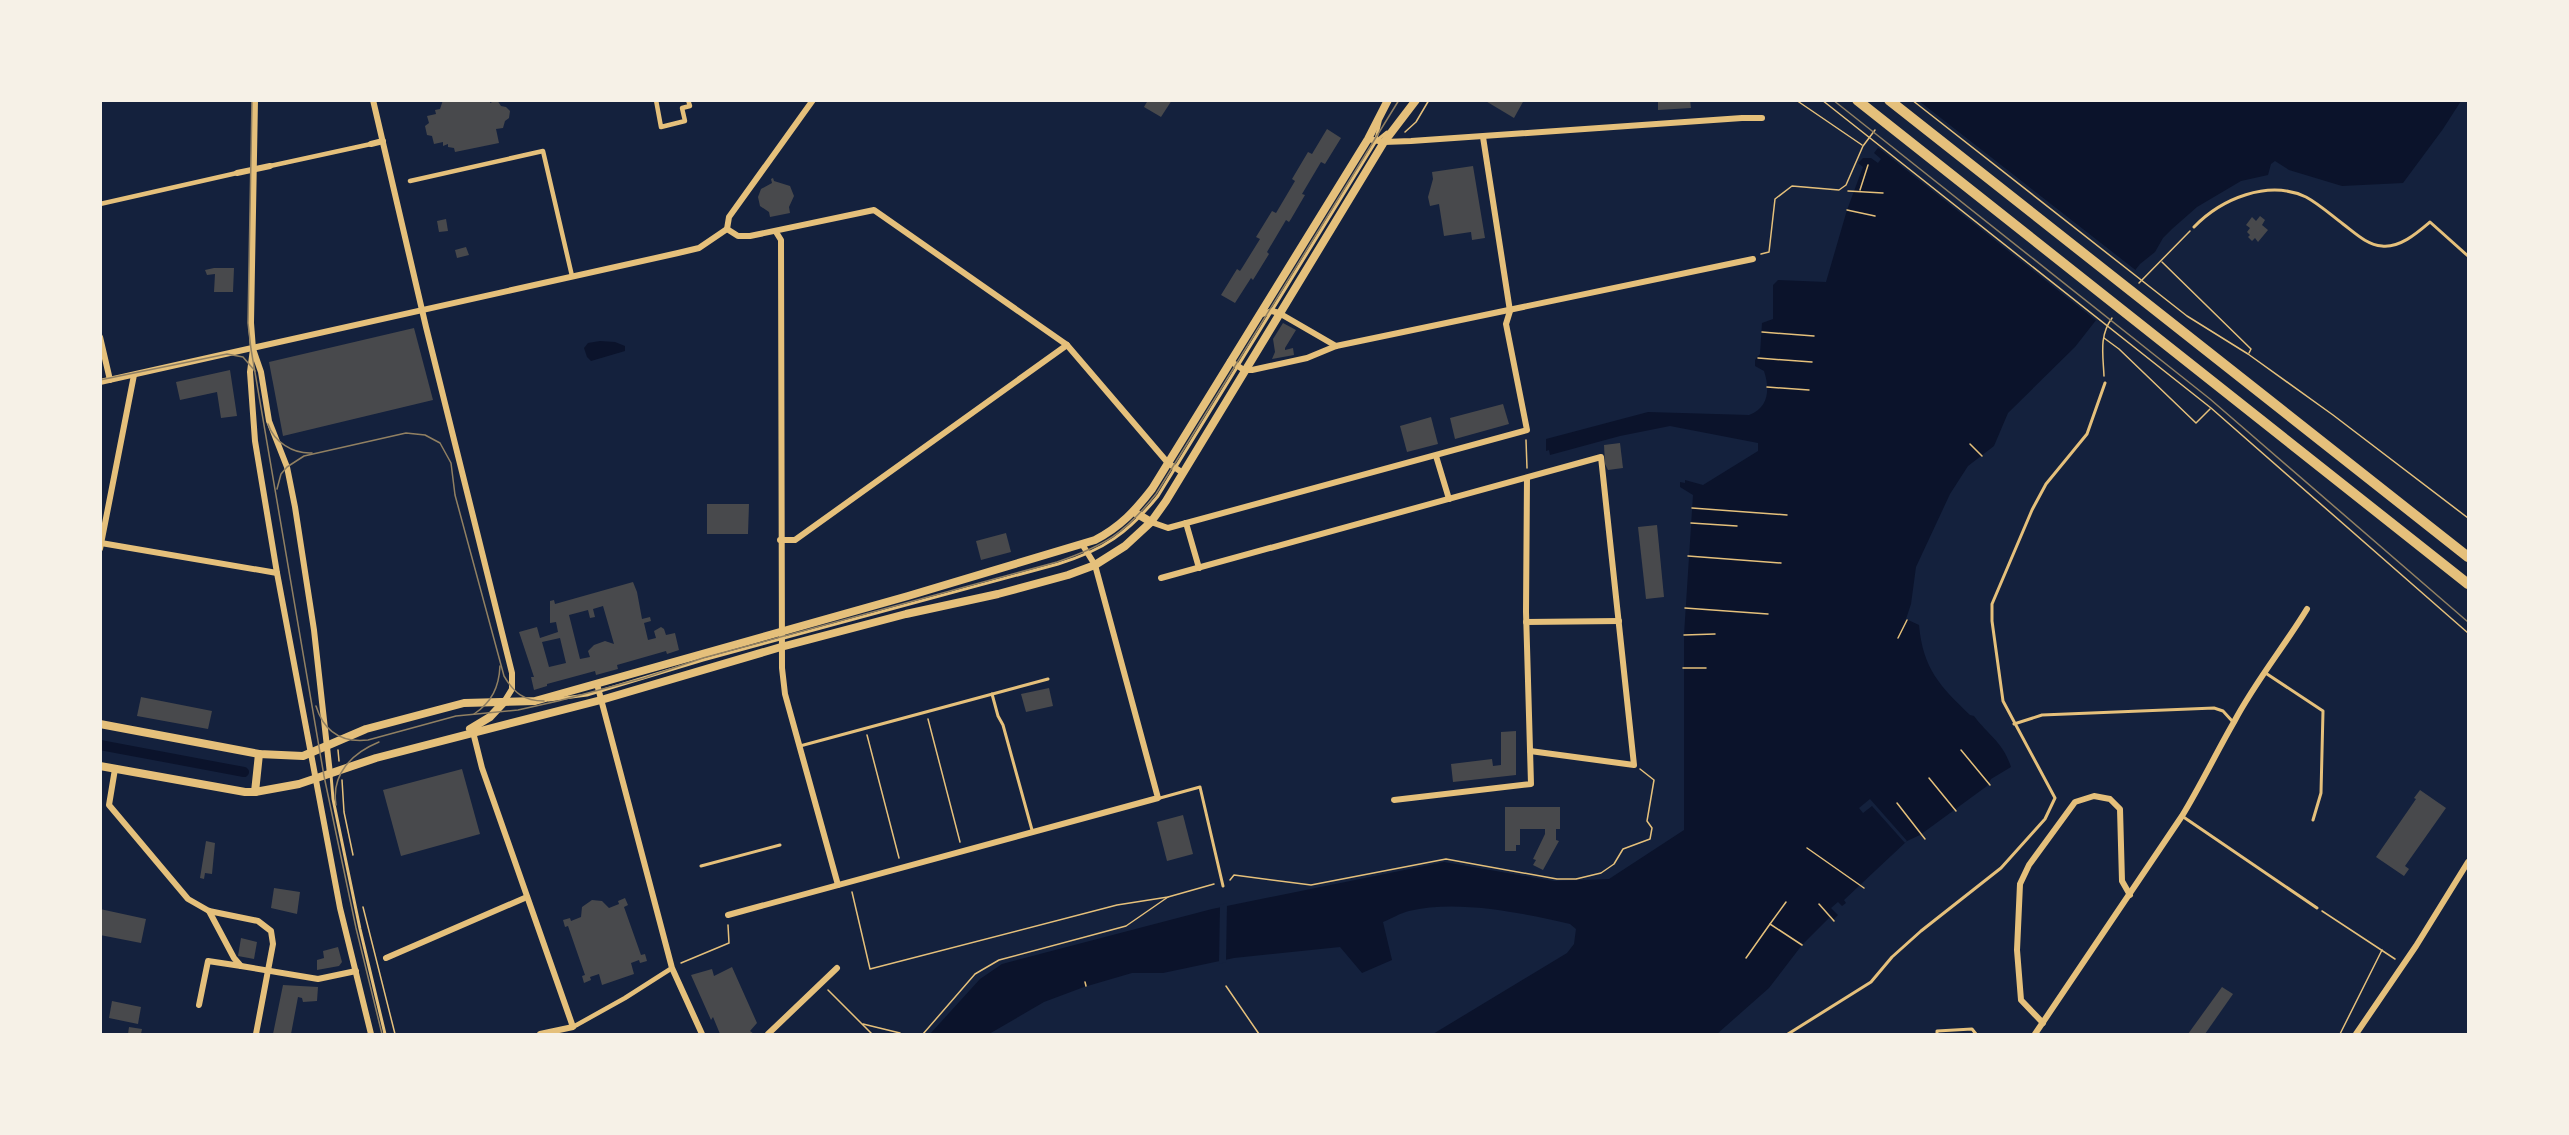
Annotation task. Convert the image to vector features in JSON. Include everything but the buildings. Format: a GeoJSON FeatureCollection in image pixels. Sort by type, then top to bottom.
{"type":"FeatureCollection","features":[{"type":"Feature","properties":{"kind":"highway"},"geometry":{"type":"LineString","coordinates":[[1857,100],[2469,584]]}},
{"type":"Feature","properties":{"kind":"highway"},"geometry":{"type":"LineString","coordinates":[[1890,101],[2469,557]]}},
{"type":"Feature","properties":{"kind":"street"},"geometry":{"type":"LineString","coordinates":[[255,100],[251,323],[253,349],[250,372],[255,441],[277,573],[340,908],[371,1035]]}},
{"type":"Feature","properties":{"kind":"street"},"geometry":{"type":"LineString","coordinates":[[373,100],[512,673],[512,689],[504,702],[490,717],[461,735]]}},
{"type":"Feature","properties":{"kind":"street"},"geometry":{"type":"LineString","coordinates":[[656,100],[661,127],[685,121],[682,108],[690,106],[688,100]]}},
{"type":"Feature","properties":{"kind":"street"},"geometry":{"type":"LineString","coordinates":[[728,229],[729,217],[813,100]]}},
{"type":"Feature","properties":{"kind":"street"},"geometry":{"type":"LineString","coordinates":[[100,766],[234,791],[255,792],[315,779],[376,758],[473,732],[599,692],[781,639],[1082,544],[1113,531],[1138,514],[1276,312],[1376,141],[1382,114],[1388,100]]}},
{"type":"Feature","properties":{"kind":"street"},"geometry":{"type":"LineString","coordinates":[[100,724],[260,754],[303,756],[366,729],[464,703],[535,701],[599,692],[781,639],[998,594],[1095,565],[1125,546],[1151,522],[1183,473],[1238,366],[1256,316],[1376,141],[1397,127],[1416,100]]}},
{"type":"Feature","properties":{"kind":"street"},"geometry":{"type":"LineString","coordinates":[[1376,141],[1483,137],[1731,118],[1762,118]]}},
{"type":"Feature","properties":{"kind":"street"},"geometry":{"type":"LineString","coordinates":[[1138,514],[1168,528],[1527,430],[1506,324],[1510,311],[1483,137]]}},
{"type":"Feature","properties":{"kind":"street"},"geometry":{"type":"LineString","coordinates":[[100,204],[382,141]]}},
{"type":"Feature","properties":{"kind":"street"},"geometry":{"type":"LineString","coordinates":[[410,182],[543,151],[572,276]]}},
{"type":"Feature","properties":{"kind":"street"},"geometry":{"type":"LineString","coordinates":[[728,229],[738,236],[776,232],[874,210],[1067,345],[1172,465],[1183,473]]}},
{"type":"Feature","properties":{"kind":"street"},"geometry":{"type":"LineString","coordinates":[[100,382],[699,248],[728,229]]}},
{"type":"Feature","properties":{"kind":"street"},"geometry":{"type":"LineString","coordinates":[[776,232],[781,240],[780,540],[781,639],[785,694],[838,885]]}},
{"type":"Feature","properties":{"kind":"street"},"geometry":{"type":"LineString","coordinates":[[1238,366],[1307,358],[1336,346],[1753,259]]}},
{"type":"Feature","properties":{"kind":"street"},"geometry":{"type":"LineString","coordinates":[[1256,316],[1276,312],[1336,346]]}},
{"type":"Feature","properties":{"kind":"street"},"geometry":{"type":"LineString","coordinates":[[100,337],[110,380]]}},
{"type":"Feature","properties":{"kind":"street"},"geometry":{"type":"LineString","coordinates":[[780,540],[795,540],[1067,345]]}},
{"type":"Feature","properties":{"kind":"street"},"geometry":{"type":"LineString","coordinates":[[253,349],[261,372],[269,421],[287,466],[295,507],[314,630],[330,774]]}},
{"type":"Feature","properties":{"kind":"street"},"geometry":{"type":"LineString","coordinates":[[134,375],[101,546],[277,573]]}},
{"type":"Feature","properties":{"kind":"street"},"geometry":{"type":"LineString","coordinates":[[1436,456],[1449,499]]}},
{"type":"Feature","properties":{"kind":"street"},"geometry":{"type":"LineString","coordinates":[[1161,578],[1601,457],[1634,765],[1530,751]]}},
{"type":"Feature","properties":{"kind":"street"},"geometry":{"type":"LineString","coordinates":[[1394,800],[1531,783],[1526,622],[1529,478]]}},
{"type":"Feature","properties":{"kind":"street"},"geometry":{"type":"LineString","coordinates":[[1186,523],[1199,568]]}},
{"type":"Feature","properties":{"kind":"street"},"geometry":{"type":"LineString","coordinates":[[728,915],[1158,798],[1095,565],[1082,544]]}},
{"type":"Feature","properties":{"kind":"street"},"geometry":{"type":"LineString","coordinates":[[2035,1035],[2182,816],[2264,672],[2307,609]]}},
{"type":"Feature","properties":{"kind":"street"},"geometry":{"type":"LineString","coordinates":[[1526,622],[1618,621]]}},
{"type":"Feature","properties":{"kind":"street"},"geometry":{"type":"LineString","coordinates":[[599,692],[672,968],[702,1035]]}},
{"type":"Feature","properties":{"kind":"street"},"geometry":{"type":"LineString","coordinates":[[473,732],[482,768],[573,1027]]}},
{"type":"Feature","properties":{"kind":"street"},"geometry":{"type":"LineString","coordinates":[[255,792],[260,754]]}},
{"type":"Feature","properties":{"kind":"street"},"geometry":{"type":"LineString","coordinates":[[115,769],[109,805],[188,899],[209,911],[258,921],[269,927],[273,939],[256,1035]]}},
{"type":"Feature","properties":{"kind":"street"},"geometry":{"type":"LineString","coordinates":[[2043,1023],[2021,1000],[2018,965],[2018,892],[2029,865],[2075,802],[2094,796],[2110,798],[2120,809],[2122,881],[2130,896]]}},
{"type":"Feature","properties":{"kind":"street"},"geometry":{"type":"LineString","coordinates":[[2356,1035],[2469,862]]}},
{"type":"Feature","properties":{"kind":"street"},"geometry":{"type":"LineString","coordinates":[[386,958],[527,897]]}},
{"type":"Feature","properties":{"kind":"street"},"geometry":{"type":"LineString","coordinates":[[209,911],[234,958],[241,966]]}},
{"type":"Feature","properties":{"kind":"street"},"geometry":{"type":"LineString","coordinates":[[199,1005],[208,961],[318,979],[356,971]]}},
{"type":"Feature","properties":{"kind":"street"},"geometry":{"type":"LineString","coordinates":[[540,1035],[573,1027],[672,968]]}},
{"type":"Feature","properties":{"kind":"street"},"geometry":{"type":"LineString","coordinates":[[768,1035],[837,968]]}},
{"type":"Feature","properties":{"kind":"lane"},"geometry":{"type":"LineString","coordinates":[[2194,227],[2211,211],[2245,196],[2263,191],[2285,191],[2310,199],[2375,245],[2393,246],[2416,234],[2430,222],[2469,256]]}},
{"type":"Feature","properties":{"kind":"lane"},"geometry":{"type":"LineString","coordinates":[[1788,1035],[1871,982],[1892,957],[1921,931],[2001,868],[2045,819],[2055,798],[2003,701],[1992,621],[1992,604],[2032,510],[2046,484],[2087,434],[2105,383]]}},
{"type":"Feature","properties":{"kind":"lane"},"geometry":{"type":"LineString","coordinates":[[535,701],[599,692],[1088,554],[1117,538],[1138,514]]}},
{"type":"Feature","properties":{"kind":"lane"},"geometry":{"type":"LineString","coordinates":[[2264,672],[2323,711],[2321,793],[2313,820]]}},
{"type":"Feature","properties":{"kind":"lane"},"geometry":{"type":"LineString","coordinates":[[800,746],[1048,679]]}},
{"type":"Feature","properties":{"kind":"lane"},"geometry":{"type":"LineString","coordinates":[[599,692],[624,685]]}},
{"type":"Feature","properties":{"kind":"lane"},"geometry":{"type":"LineString","coordinates":[[992,694],[1033,832]]}},
{"type":"Feature","properties":{"kind":"lane"},"geometry":{"type":"LineString","coordinates":[[2014,724],[2042,714],[2214,708],[2223,711],[2234,722]]}},
{"type":"Feature","properties":{"kind":"lane"},"geometry":{"type":"LineString","coordinates":[[330,774],[333,799],[360,929],[385,1035]]}},
{"type":"Feature","properties":{"kind":"lane"},"geometry":{"type":"LineString","coordinates":[[1158,798],[1200,787],[1223,886]]}},
{"type":"Feature","properties":{"kind":"lane"},"geometry":{"type":"LineString","coordinates":[[2182,816],[2317,908]]}},
{"type":"Feature","properties":{"kind":"lane"},"geometry":{"type":"LineString","coordinates":[[701,866],[780,845]]}},
{"type":"Feature","properties":{"kind":"lane"},"geometry":{"type":"LineString","coordinates":[[1937,1035],[1937,1031],[1972,1029],[1976,1035]]}},
{"type":"Feature","properties":{"kind":"path"},"geometry":{"type":"LineString","coordinates":[[1796,100],[1863,146]]}},
{"type":"Feature","properties":{"kind":"path"},"geometry":{"type":"LineString","coordinates":[[1822,100],[2211,408],[2469,633]]}},
{"type":"Feature","properties":{"kind":"path"},"geometry":{"type":"LineString","coordinates":[[1912,100],[2187,316],[2248,354],[2469,518]]}},
{"type":"Feature","properties":{"kind":"path"},"geometry":{"type":"LineString","coordinates":[[1753,259],[1769,252],[1774,199],[1792,186],[1839,190],[1846,185],[1866,142]]}},
{"type":"Feature","properties":{"kind":"path"},"geometry":{"type":"LineString","coordinates":[[1860,191],[1868,165]]}},
{"type":"Feature","properties":{"kind":"path"},"geometry":{"type":"LineString","coordinates":[[1848,191],[1883,193]]}},
{"type":"Feature","properties":{"kind":"path"},"geometry":{"type":"LineString","coordinates":[[1846,210],[1875,216]]}},
{"type":"Feature","properties":{"kind":"path"},"geometry":{"type":"LineString","coordinates":[[2144,276],[2162,262],[2194,227]]}},
{"type":"Feature","properties":{"kind":"path"},"geometry":{"type":"LineString","coordinates":[[2162,262],[2251,349],[2248,354]]}},
{"type":"Feature","properties":{"kind":"path"},"geometry":{"type":"LineString","coordinates":[[1762,332],[1814,336]]}},
{"type":"Feature","properties":{"kind":"path"},"geometry":{"type":"LineString","coordinates":[[2105,383],[2102,337],[2120,349],[2196,423],[2211,408]]}},
{"type":"Feature","properties":{"kind":"path"},"geometry":{"type":"LineString","coordinates":[[1758,358],[1812,362]]}},
{"type":"Feature","properties":{"kind":"path"},"geometry":{"type":"LineString","coordinates":[[1767,387],[1809,390]]}},
{"type":"Feature","properties":{"kind":"path"},"geometry":{"type":"LineString","coordinates":[[1527,430],[1529,478]]}},
{"type":"Feature","properties":{"kind":"path"},"geometry":{"type":"LineString","coordinates":[[1970,444],[1982,456]]}},
{"type":"Feature","properties":{"kind":"path"},"geometry":{"type":"LineString","coordinates":[[1692,508],[1787,515]]}},
{"type":"Feature","properties":{"kind":"path"},"geometry":{"type":"LineString","coordinates":[[1691,523],[1737,526]]}},
{"type":"Feature","properties":{"kind":"path"},"geometry":{"type":"LineString","coordinates":[[1688,556],[1781,563]]}},
{"type":"Feature","properties":{"kind":"path"},"geometry":{"type":"LineString","coordinates":[[1684,608],[1768,614]]}},
{"type":"Feature","properties":{"kind":"path"},"geometry":{"type":"LineString","coordinates":[[1898,638],[1907,620]]}},
{"type":"Feature","properties":{"kind":"path"},"geometry":{"type":"LineString","coordinates":[[1684,634],[1715,634]]}},
{"type":"Feature","properties":{"kind":"path"},"geometry":{"type":"LineString","coordinates":[[1683,668],[1706,668]]}},
{"type":"Feature","properties":{"kind":"path"},"geometry":{"type":"LineString","coordinates":[[926,712],[963,851]]}},
{"type":"Feature","properties":{"kind":"path"},"geometry":{"type":"LineString","coordinates":[[865,729],[901,868]]}},
{"type":"Feature","properties":{"kind":"path"},"geometry":{"type":"LineString","coordinates":[[336,740],[353,856]]}},
{"type":"Feature","properties":{"kind":"path"},"geometry":{"type":"LineString","coordinates":[[1961,750],[1990,785]]}},
{"type":"Feature","properties":{"kind":"path"},"geometry":{"type":"LineString","coordinates":[[1234,875],[1311,885],[1446,859],[1557,879],[1576,879],[1595,874],[1614,864],[1623,849],[1650,839],[1652,828],[1647,821],[1654,780],[1634,765]]}},
{"type":"Feature","properties":{"kind":"path"},"geometry":{"type":"LineString","coordinates":[[1929,778],[1956,811]]}},
{"type":"Feature","properties":{"kind":"path"},"geometry":{"type":"LineString","coordinates":[[1897,803],[1925,839]]}},
{"type":"Feature","properties":{"kind":"path"},"geometry":{"type":"LineString","coordinates":[[1807,848],[1864,888]]}},
{"type":"Feature","properties":{"kind":"path"},"geometry":{"type":"LineString","coordinates":[[849,882],[870,969],[1117,905],[1168,897],[1209,885]]}},
{"type":"Feature","properties":{"kind":"path"},"geometry":{"type":"LineString","coordinates":[[923,1035],[975,974],[999,960],[1126,926],[1168,897]]}},
{"type":"Feature","properties":{"kind":"path"},"geometry":{"type":"LineString","coordinates":[[362,900],[394,1035]]}},
{"type":"Feature","properties":{"kind":"path"},"geometry":{"type":"LineString","coordinates":[[1746,958],[1785,902]]}},
{"type":"Feature","properties":{"kind":"path"},"geometry":{"type":"LineString","coordinates":[[1819,904],[1834,921]]}},
{"type":"Feature","properties":{"kind":"path"},"geometry":{"type":"LineString","coordinates":[[2317,908],[2395,959]]}},
{"type":"Feature","properties":{"kind":"path"},"geometry":{"type":"LineString","coordinates":[[672,968],[729,943],[728,915]]}},
{"type":"Feature","properties":{"kind":"path"},"geometry":{"type":"LineString","coordinates":[[1770,924],[1802,945]]}},
{"type":"Feature","properties":{"kind":"path"},"geometry":{"type":"LineString","coordinates":[[2340,1035],[2382,950]]}},
{"type":"Feature","properties":{"kind":"path"},"geometry":{"type":"LineString","coordinates":[[1085,982],[1086,986]]}},
{"type":"Feature","properties":{"kind":"path"},"geometry":{"type":"LineString","coordinates":[[1226,986],[1259,1035]]}},
{"type":"Feature","properties":{"kind":"path"},"geometry":{"type":"LineString","coordinates":[[817,987],[827,989],[872,1035]]}},
{"type":"Feature","properties":{"kind":"path"},"geometry":{"type":"LineString","coordinates":[[861,1024],[900,1033]]}},
{"type":"Feature","properties":{"kind":"water"},"geometry":{"type":"Polygon","coordinates":[[[1914,101],[2461,101],[2403,183],[2342,186],[2289,170],[2275,161],[2271,164],[2268,175],[2241,181],[2197,207],[2163,238],[2155,252],[2140,264],[2075,347],[2008,413],[1994,446],[1968,466],[1950,494],[1916,567],[1911,604],[1906,619],[1919,625],[1924,654],[1935,676],[1950,695],[1970,715],[1974,716],[1995,740],[2004,751],[2011,767],[1991,779],[1987,786],[1920,835],[1907,841],[1844,900],[1846,903],[1842,906],[1838,902],[1831,908],[1838,915],[1833,920],[1829,918],[1802,945],[1769,988],[1717,1034],[1433,1034],[1567,953],[1574,944],[1576,929],[1570,924],[1511,912],[1448,906],[1409,911],[1383,922],[1392,960],[1362,973],[1340,947],[1234,958],[1163,973],[1132,973],[1084,987],[1044,1002],[989,1034],[930,1034],[980,979],[1002,964],[1212,909],[1444,862],[1554,881],[1609,879],[1684,830],[1684,635],[1693,495],[1680,487],[1680,482],[1685,483],[1685,480],[1703,485],[1758,451],[1758,443],[1670,426],[1620,436],[1550,455],[1549,450],[1546,451],[1546,439],[1648,412],[1749,415],[1761,408],[1766,397],[1767,384],[1764,371],[1755,366],[1755,360],[1760,354],[1762,323],[1773,319],[1773,285],[1778,280],[1826,282],[1847,210],[1863,167],[1858,163],[1863,158],[1871,158],[1878,163],[1881,159],[1874,153],[1914,101]]]}},
{"type":"Feature","properties":{"kind":"water"},"geometry":{"type":"Polygon","coordinates":[[[615,342],[625,346],[625,351],[591,361],[584,348],[588,343],[615,342]]]}},
{"type":"Feature","properties":{"kind":"pier"},"geometry":{"type":"Polygon","coordinates":[[[1911,100],[1919,101],[2138,272],[2098,322],[1876,146],[1911,100]]]}},
{"type":"Feature","properties":{"kind":"pier"},"geometry":{"type":"Polygon","coordinates":[[[1870,799],[1907,841],[1905,843],[1872,806],[1863,813],[1859,808],[1870,799]]]}},
{"type":"Feature","properties":{"kind":"pier"},"geometry":{"type":"Polygon","coordinates":[[[1227,903],[1226,962],[1219,964],[1220,905],[1227,903]]]}},
{"type":"Feature","properties":{"kind":"waterway"},"geometry":{"type":"LineString","coordinates":[[100,745],[244,772]]}},
{"type":"Feature","properties":{"kind":"tram line"},"geometry":{"type":"LineString","coordinates":[[252,100],[248,323],[251,349],[324,776],[356,928],[382,1034]]}},
{"type":"Feature","properties":{"kind":"tram line"},"geometry":{"type":"LineString","coordinates":[[316,706],[319,715],[329,729],[350,740],[368,740],[456,716],[518,710],[644,678],[703,658],[1057,562],[1101,544],[1124,529],[1156,494],[1399,100]]}},
{"type":"Feature","properties":{"kind":"tram line"},"geometry":{"type":"LineString","coordinates":[[1833,100],[2210,399],[2468,622]]}},
{"type":"Feature","properties":{"kind":"tram line"},"geometry":{"type":"LineString","coordinates":[[100,380],[227,354],[243,357],[255,371]]}},
{"type":"Feature","properties":{"kind":"tram line"},"geometry":{"type":"LineString","coordinates":[[268,424],[285,446],[312,453]]}},
{"type":"Feature","properties":{"kind":"tram line"},"geometry":{"type":"LineString","coordinates":[[277,489],[281,474],[287,467],[304,456],[406,433],[425,435],[440,443],[451,463],[455,495],[504,676],[520,695],[544,701]]}},
{"type":"Feature","properties":{"kind":"tram line"},"geometry":{"type":"LineString","coordinates":[[474,714],[490,699],[498,681],[500,666]]}},
{"type":"Feature","properties":{"kind":"tram line"},"geometry":{"type":"LineString","coordinates":[[336,805],[335,794],[340,774],[360,752],[379,742]]}}]}
